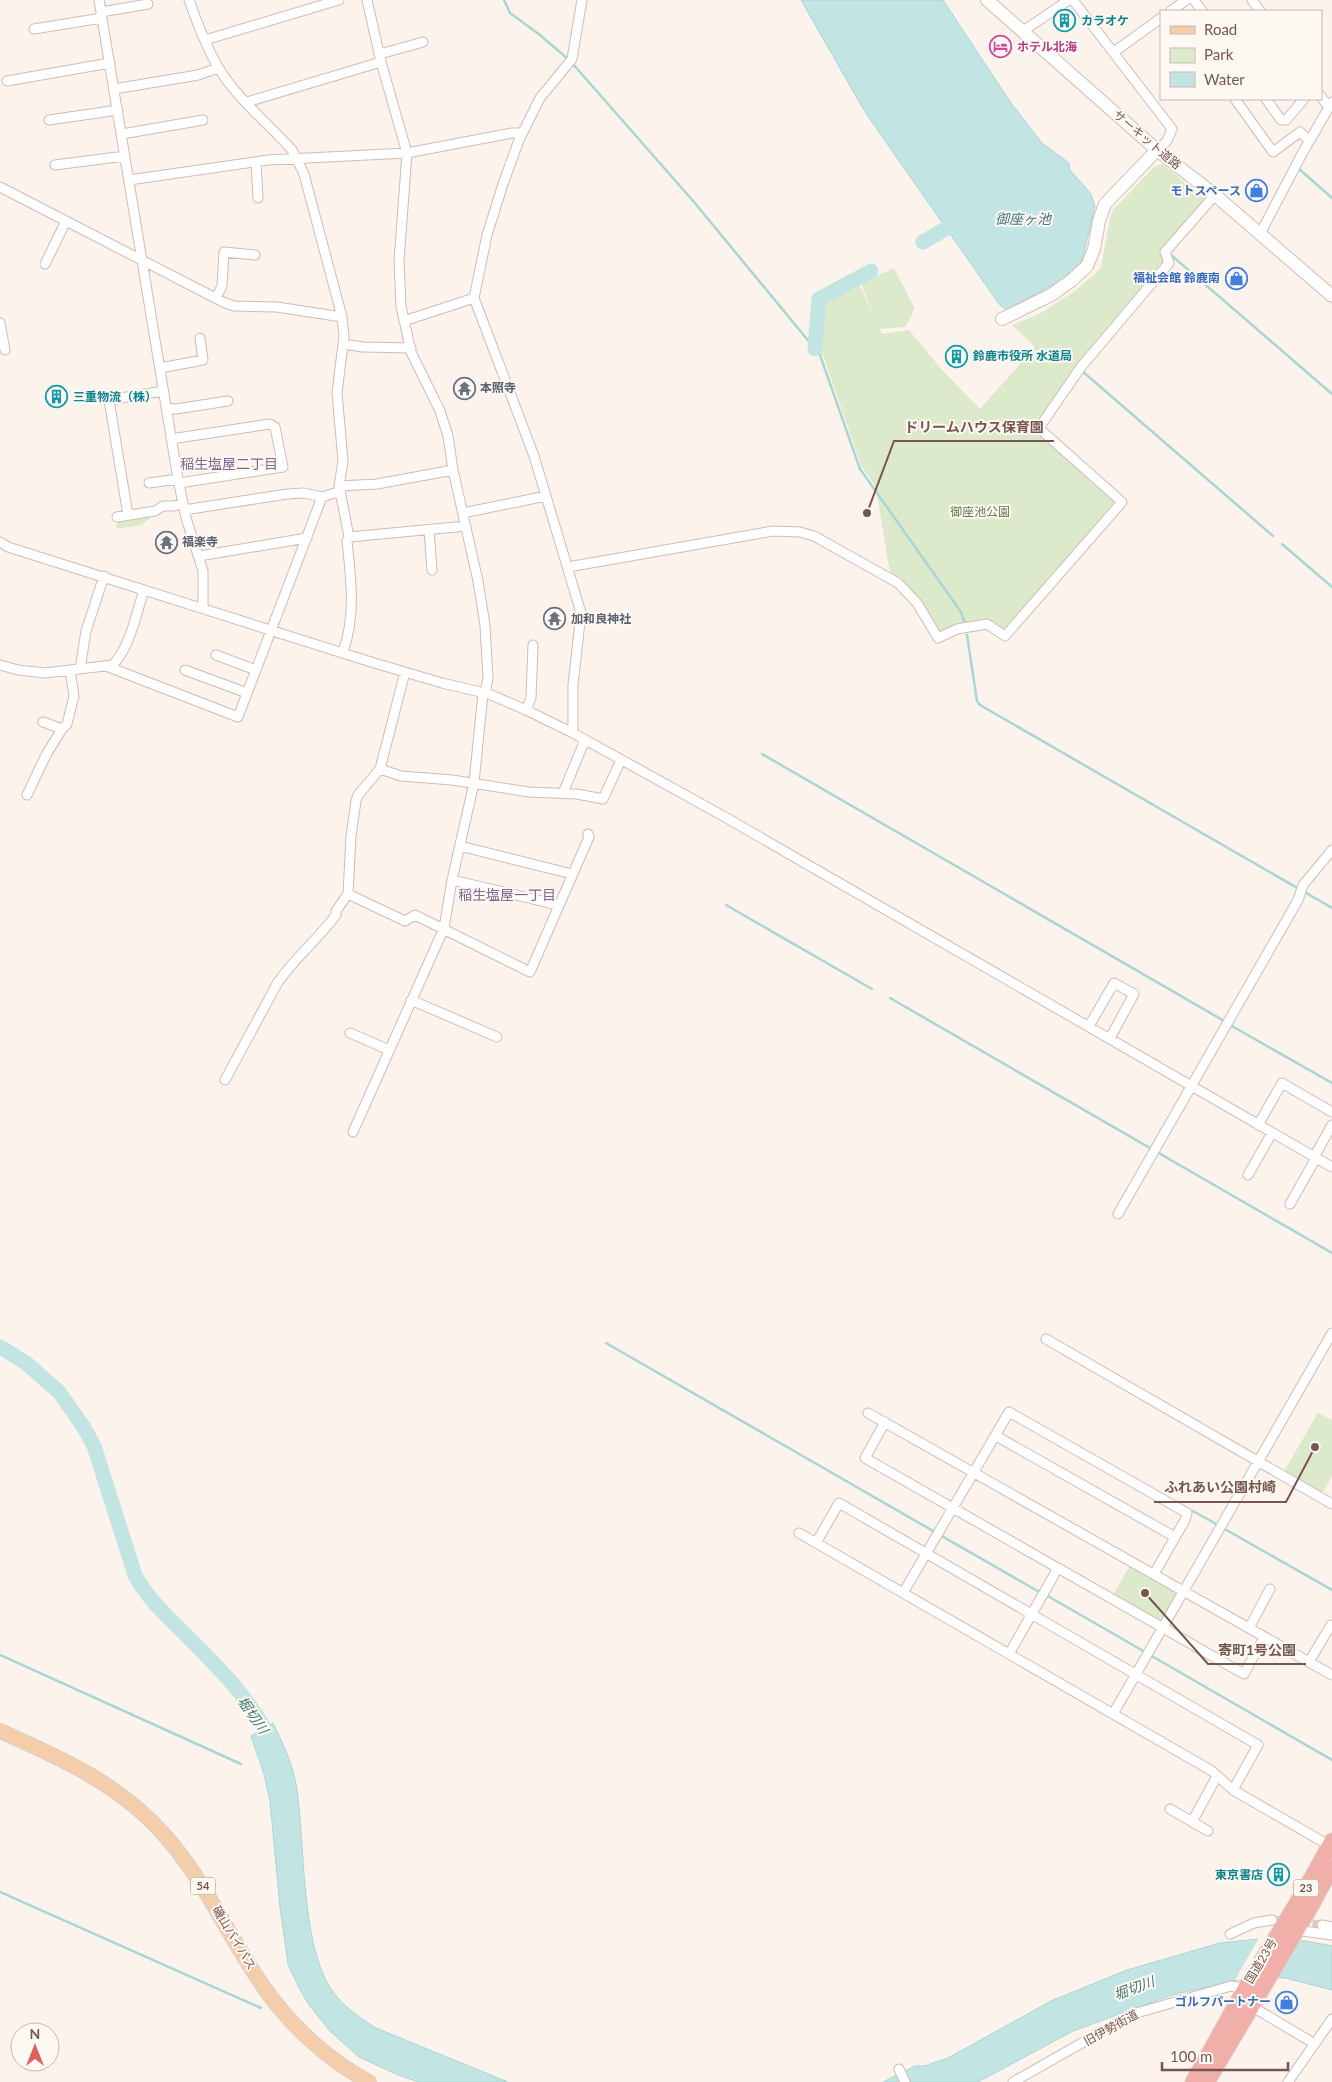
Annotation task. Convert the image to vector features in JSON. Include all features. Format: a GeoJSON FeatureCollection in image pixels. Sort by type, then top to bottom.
{"type":"FeatureCollection","features":[{"type":"Feature","properties":{"kind":"highway","name":"国道23号"},"geometry":{"type":"LineString","coordinates":[[1207,2082],[1251,2006],[1254,1983],[1275,1926],[1331,1844]]}},
{"type":"Feature","properties":{"kind":"highway","name":"国道23号"},"geometry":{"type":"LineString","coordinates":[[1193,2082],[1254,1983],[1295,1932],[1332,1867]]}},
{"type":"Feature","properties":{"kind":"main road","name":"磯山バイパス"},"geometry":{"type":"LineString","coordinates":[[0,1731],[86,1771],[117,1792],[153,1822],[194,1874],[251,1968],[284,2014],[323,2051],[369,2082]]}},
{"type":"Feature","properties":{"kind":"street"},"geometry":{"type":"LineString","coordinates":[[99,0],[178,481],[204,578],[203,608]]}},
{"type":"Feature","properties":{"kind":"street"},"geometry":{"type":"LineString","coordinates":[[189,0],[218,68],[292,150],[304,174],[342,317],[343,344],[337,409],[343,461],[340,489],[348,537],[352,616],[344,652]]}},
{"type":"Feature","properties":{"kind":"street"},"geometry":{"type":"LineString","coordinates":[[205,40],[339,0]]}},
{"type":"Feature","properties":{"kind":"street"},"geometry":{"type":"LineString","coordinates":[[353,1132],[444,928],[452,880],[474,783],[484,693],[488,678],[485,625],[478,582],[453,470],[448,436],[440,411],[414,359],[404,321],[400,292],[399,261],[407,153],[380,58],[367,0]]}},
{"type":"Feature","properties":{"kind":"street"},"geometry":{"type":"LineString","coordinates":[[574,733],[572,685],[581,613],[534,456],[474,298],[487,235],[503,184],[522,133],[540,98],[572,59],[582,0]]}},
{"type":"Feature","properties":{"kind":"street","name":"サーキット道路"},"geometry":{"type":"LineString","coordinates":[[987,0],[1158,150],[1214,195],[1332,296]]}},
{"type":"Feature","properties":{"kind":"street"},"geometry":{"type":"LineString","coordinates":[[1023,31],[1069,0]]}},
{"type":"Feature","properties":{"kind":"street"},"geometry":{"type":"LineString","coordinates":[[1002,319],[1050,295],[1072,280],[1087,266],[1094,249],[1099,221],[1105,204],[1158,150],[1166,141],[1172,129],[1073,0]]}},
{"type":"Feature","properties":{"kind":"street"},"geometry":{"type":"LineString","coordinates":[[1172,10],[1186,0]]}},
{"type":"Feature","properties":{"kind":"street"},"geometry":{"type":"LineString","coordinates":[[34,29],[148,4]]}},
{"type":"Feature","properties":{"kind":"street"},"geometry":{"type":"LineString","coordinates":[[1114,52],[1160,19]]}},
{"type":"Feature","properties":{"kind":"street"},"geometry":{"type":"LineString","coordinates":[[247,102],[423,42]]}},
{"type":"Feature","properties":{"kind":"street"},"geometry":{"type":"LineString","coordinates":[[8,81],[110,63]]}},
{"type":"Feature","properties":{"kind":"street"},"geometry":{"type":"LineString","coordinates":[[114,88],[198,75],[218,68]]}},
{"type":"Feature","properties":{"kind":"street"},"geometry":{"type":"LineString","coordinates":[[1236,100],[1273,152],[1300,132],[1310,140]]}},
{"type":"Feature","properties":{"kind":"street"},"geometry":{"type":"LineString","coordinates":[[1267,100],[1281,120],[1286,120],[1303,100]]}},
{"type":"Feature","properties":{"kind":"street"},"geometry":{"type":"LineString","coordinates":[[1260,234],[1330,104]]}},
{"type":"Feature","properties":{"kind":"street"},"geometry":{"type":"LineString","coordinates":[[49,120],[118,110]]}},
{"type":"Feature","properties":{"kind":"street"},"geometry":{"type":"LineString","coordinates":[[122,134],[203,120]]}},
{"type":"Feature","properties":{"kind":"street"},"geometry":{"type":"LineString","coordinates":[[129,180],[256,162],[407,153],[512,133],[522,133]]}},
{"type":"Feature","properties":{"kind":"street"},"geometry":{"type":"LineString","coordinates":[[54,165],[125,156]]}},
{"type":"Feature","properties":{"kind":"street"},"geometry":{"type":"LineString","coordinates":[[256,162],[258,198]]}},
{"type":"Feature","properties":{"kind":"street"},"geometry":{"type":"LineString","coordinates":[[0,188],[234,306],[277,307],[342,317]]}},
{"type":"Feature","properties":{"kind":"street"},"geometry":{"type":"LineString","coordinates":[[568,567],[773,531],[800,532],[814,536],[898,583],[917,603],[938,638],[957,629],[987,624],[1005,636],[1122,502],[1041,430],[1041,425],[1081,367],[1169,263],[1164,252],[1214,195]]}},
{"type":"Feature","properties":{"kind":"street"},"geometry":{"type":"LineString","coordinates":[[45,264],[66,221]]}},
{"type":"Feature","properties":{"kind":"street"},"geometry":{"type":"LineString","coordinates":[[216,298],[222,286],[224,252],[255,255]]}},
{"type":"Feature","properties":{"kind":"street"},"geometry":{"type":"LineString","coordinates":[[404,321],[474,298]]}},
{"type":"Feature","properties":{"kind":"street"},"geometry":{"type":"LineString","coordinates":[[0,323],[5,350]]}},
{"type":"Feature","properties":{"kind":"street"},"geometry":{"type":"LineString","coordinates":[[160,368],[203,360],[200,338]]}},
{"type":"Feature","properties":{"kind":"street"},"geometry":{"type":"LineString","coordinates":[[343,344],[363,347],[411,348]]}},
{"type":"Feature","properties":{"kind":"street"},"geometry":{"type":"LineString","coordinates":[[128,515],[109,400],[163,391]]}},
{"type":"Feature","properties":{"kind":"street"},"geometry":{"type":"LineString","coordinates":[[166,408],[176,409],[228,401]]}},
{"type":"Feature","properties":{"kind":"street"},"geometry":{"type":"LineString","coordinates":[[149,483],[283,467],[275,427],[270,424],[171,439]]}},
{"type":"Feature","properties":{"kind":"street"},"geometry":{"type":"LineString","coordinates":[[117,516],[155,511],[163,506],[184,506],[287,494],[304,493],[322,498],[340,489],[453,470]]}},
{"type":"Feature","properties":{"kind":"street"},"geometry":{"type":"LineString","coordinates":[[463,513],[546,496]]}},
{"type":"Feature","properties":{"kind":"street"},"geometry":{"type":"LineString","coordinates":[[106,666],[238,717],[322,498]]}},
{"type":"Feature","properties":{"kind":"street"},"geometry":{"type":"LineString","coordinates":[[348,537],[466,526]]}},
{"type":"Feature","properties":{"kind":"street"},"geometry":{"type":"LineString","coordinates":[[429,530],[432,570]]}},
{"type":"Feature","properties":{"kind":"street"},"geometry":{"type":"LineString","coordinates":[[199,556],[307,538]]}},
{"type":"Feature","properties":{"kind":"street"},"geometry":{"type":"LineString","coordinates":[[0,542],[8,547],[405,672],[484,693],[526,710],[574,733],[725,817],[1332,1167]]}},
{"type":"Feature","properties":{"kind":"street"},"geometry":{"type":"LineString","coordinates":[[80,669],[86,631],[104,576]]}},
{"type":"Feature","properties":{"kind":"street"},"geometry":{"type":"LineString","coordinates":[[0,665],[38,673],[113,664],[119,658],[126,645],[144,590]]}},
{"type":"Feature","properties":{"kind":"street"},"geometry":{"type":"LineString","coordinates":[[526,710],[530,698],[534,645]]}},
{"type":"Feature","properties":{"kind":"street"},"geometry":{"type":"LineString","coordinates":[[216,655],[256,670]]}},
{"type":"Feature","properties":{"kind":"street"},"geometry":{"type":"LineString","coordinates":[[27,795],[46,755],[62,729],[68,724],[74,696],[70,670]]}},
{"type":"Feature","properties":{"kind":"street"},"geometry":{"type":"LineString","coordinates":[[185,670],[247,692]]}},
{"type":"Feature","properties":{"kind":"street"},"geometry":{"type":"LineString","coordinates":[[225,1080],[278,982],[286,970],[323,933],[348,894],[351,836],[356,801],[358,795],[380,769],[405,672]]}},
{"type":"Feature","properties":{"kind":"street"},"geometry":{"type":"LineString","coordinates":[[43,722],[62,729]]}},
{"type":"Feature","properties":{"kind":"street"},"geometry":{"type":"LineString","coordinates":[[563,793],[585,740]]}},
{"type":"Feature","properties":{"kind":"street"},"geometry":{"type":"LineString","coordinates":[[380,769],[402,776],[603,799],[621,760]]}},
{"type":"Feature","properties":{"kind":"street"},"geometry":{"type":"LineString","coordinates":[[348,894],[405,921],[415,915],[530,972],[589,837],[588,834]]}},
{"type":"Feature","properties":{"kind":"street"},"geometry":{"type":"LineString","coordinates":[[460,846],[572,874]]}},
{"type":"Feature","properties":{"kind":"street"},"geometry":{"type":"LineString","coordinates":[[1118,1214],[1301,892],[1303,884],[1332,850]]}},
{"type":"Feature","properties":{"kind":"street"},"geometry":{"type":"LineString","coordinates":[[452,880],[558,905]]}},
{"type":"Feature","properties":{"kind":"street"},"geometry":{"type":"LineString","coordinates":[[1089,1026],[1114,983],[1134,994],[1110,1038]]}},
{"type":"Feature","properties":{"kind":"street"},"geometry":{"type":"LineString","coordinates":[[411,1000],[496,1037]]}},
{"type":"Feature","properties":{"kind":"street"},"geometry":{"type":"LineString","coordinates":[[350,1033],[389,1050]]}},
{"type":"Feature","properties":{"kind":"street"},"geometry":{"type":"LineString","coordinates":[[1258,1124],[1282,1083],[1332,1112]]}},
{"type":"Feature","properties":{"kind":"street"},"geometry":{"type":"LineString","coordinates":[[1290,1204],[1332,1125]]}},
{"type":"Feature","properties":{"kind":"street"},"geometry":{"type":"LineString","coordinates":[[1248,1175],[1272,1133]]}},
{"type":"Feature","properties":{"kind":"street"},"geometry":{"type":"LineString","coordinates":[[1113,1714],[1332,1335]]}},
{"type":"Feature","properties":{"kind":"street"},"geometry":{"type":"LineString","coordinates":[[1046,1339],[1332,1504]]}},
{"type":"Feature","properties":{"kind":"street"},"geometry":{"type":"LineString","coordinates":[[903,1593],[1010,1412],[1187,1513],[1154,1574]]}},
{"type":"Feature","properties":{"kind":"street"},"geometry":{"type":"LineString","coordinates":[[868,1413],[1332,1675]]}},
{"type":"Feature","properties":{"kind":"street"},"geometry":{"type":"LineString","coordinates":[[886,1422],[865,1458],[1163,1628],[1244,1674],[1264,1637]]}},
{"type":"Feature","properties":{"kind":"street"},"geometry":{"type":"LineString","coordinates":[[996,1436],[1175,1537]]}},
{"type":"Feature","properties":{"kind":"street"},"geometry":{"type":"LineString","coordinates":[[816,1544],[839,1504],[1258,1745],[1233,1790]]}},
{"type":"Feature","properties":{"kind":"street"},"geometry":{"type":"LineString","coordinates":[[799,1533],[1212,1771],[1233,1790],[1331,1844]]}},
{"type":"Feature","properties":{"kind":"street"},"geometry":{"type":"LineString","coordinates":[[1010,1654],[1058,1568]]}},
{"type":"Feature","properties":{"kind":"street"},"geometry":{"type":"LineString","coordinates":[[1248,1628],[1270,1589]]}},
{"type":"Feature","properties":{"kind":"street"},"geometry":{"type":"LineString","coordinates":[[1309,1662],[1331,1625]]}},
{"type":"Feature","properties":{"kind":"street"},"geometry":{"type":"LineString","coordinates":[[1192,1822],[1217,1776]]}},
{"type":"Feature","properties":{"kind":"street"},"geometry":{"type":"LineString","coordinates":[[1170,1809],[1208,1831]]}},
{"type":"Feature","properties":{"kind":"street"},"geometry":{"type":"LineString","coordinates":[[1230,1934],[1254,1923],[1275,1926]]}},
{"type":"Feature","properties":{"kind":"street"},"geometry":{"type":"LineString","coordinates":[[1322,1925],[1332,1927]]}},
{"type":"Feature","properties":{"kind":"street"},"geometry":{"type":"LineString","coordinates":[[1295,1932],[1332,1935]]}},
{"type":"Feature","properties":{"kind":"street","name":"旧伊勢街道"},"geometry":{"type":"LineString","coordinates":[[1014,2082],[1132,2014],[1231,1986],[1254,1983]]}},
{"type":"Feature","properties":{"kind":"street"},"geometry":{"type":"LineString","coordinates":[[1251,2006],[1315,2044]]}},
{"type":"Feature","properties":{"kind":"street"},"geometry":{"type":"LineString","coordinates":[[1288,2082],[1332,2019]]}},
{"type":"Feature","properties":{"kind":"street"},"geometry":{"type":"LineString","coordinates":[[899,2070],[905,2082]]}},
{"type":"Feature","properties":{"kind":"green space","name":"御座池公園"},"geometry":{"type":"Polygon","coordinates":[[[1163,164],[1206,200],[1162,251],[1164,264],[1037,423],[1115,499],[1115,505],[1006,632],[993,622],[981,620],[959,625],[941,632],[909,587],[890,573],[876,488],[861,465],[824,358],[817,347],[820,343],[818,336],[822,300],[858,282],[873,314],[861,283],[894,268],[915,309],[905,327],[880,329],[882,334],[909,330],[943,371],[980,409],[1035,347],[1012,325],[1039,314],[1075,291],[1101,268],[1113,210],[1155,166],[1163,164]]]}},
{"type":"Feature","properties":{"kind":"green space"},"geometry":{"type":"Polygon","coordinates":[[[149,516],[150,518],[142,525],[117,529],[116,521],[149,516]]]}},
{"type":"Feature","properties":{"kind":"green space"},"geometry":{"type":"Polygon","coordinates":[[[1318,1413],[1332,1420],[1332,1476],[1321,1496],[1283,1473],[1318,1413]]]}},
{"type":"Feature","properties":{"kind":"green space"},"geometry":{"type":"Polygon","coordinates":[[[1130,1565],[1175,1591],[1176,1597],[1164,1620],[1158,1622],[1113,1595],[1130,1565]]]}},
{"type":"Feature","properties":{"kind":"water","name":"御座ヶ池"},"geometry":{"type":"Polygon","coordinates":[[[801,0],[943,0],[1011,103],[1042,143],[1069,163],[1070,170],[1091,194],[1095,206],[1082,261],[1062,280],[1006,310],[999,304],[865,112],[801,0]]]}},
{"type":"Feature","properties":{"kind":"water"},"geometry":{"type":"Polygon","coordinates":[[[273,1723],[289,1760],[296,1784],[306,1896],[316,1954],[325,1978],[337,1997],[360,2018],[376,2028],[508,2082],[419,2082],[398,2075],[359,2057],[330,2031],[309,2005],[288,1964],[280,1907],[270,1801],[264,1774],[251,1736],[273,1723]]]}},
{"type":"Feature","properties":{"kind":"water"},"geometry":{"type":"Polygon","coordinates":[[[1258,1939],[1306,1941],[1332,1946],[1332,1990],[1285,1978],[1261,1977],[1232,1981],[1172,1995],[1073,2031],[978,2082],[883,2082],[915,2066],[924,2066],[948,2058],[1051,2001],[1127,1970],[1220,1943],[1258,1939]]]}},
{"type":"Feature","properties":{"kind":"pier"},"geometry":{"type":"Polygon","coordinates":[[[1260,1936],[1298,1938],[1251,1980],[1235,1980],[1260,1936]]]}},
{"type":"Feature","properties":{"kind":"waterway"},"geometry":{"type":"LineString","coordinates":[[504,0],[510,13],[568,59]]}},
{"type":"Feature","properties":{"kind":"waterway"},"geometry":{"type":"LineString","coordinates":[[572,63],[694,202],[820,355],[860,469],[961,612],[965,623]]}},
{"type":"Feature","properties":{"kind":"waterway"},"geometry":{"type":"LineString","coordinates":[[1298,168],[1332,198]]}},
{"type":"Feature","properties":{"kind":"waterway"},"geometry":{"type":"LineString","coordinates":[[923,242],[947,228]]}},
{"type":"Feature","properties":{"kind":"waterway"},"geometry":{"type":"LineString","coordinates":[[1171,255],[1332,394]]}},
{"type":"Feature","properties":{"kind":"waterway"},"geometry":{"type":"LineString","coordinates":[[815,349],[819,299],[871,271]]}},
{"type":"Feature","properties":{"kind":"waterway"},"geometry":{"type":"LineString","coordinates":[[1082,371],[1273,536]]}},
{"type":"Feature","properties":{"kind":"waterway"},"geometry":{"type":"LineString","coordinates":[[1282,544],[1332,587]]}},
{"type":"Feature","properties":{"kind":"waterway"},"geometry":{"type":"LineString","coordinates":[[967,635],[977,701],[980,705],[1332,908]]}},
{"type":"Feature","properties":{"kind":"waterway"},"geometry":{"type":"LineString","coordinates":[[762,754],[1226,1022]]}},
{"type":"Feature","properties":{"kind":"waterway"},"geometry":{"type":"LineString","coordinates":[[726,905],[872,989]]}},
{"type":"Feature","properties":{"kind":"waterway"},"geometry":{"type":"LineString","coordinates":[[890,998],[1332,1253]]}},
{"type":"Feature","properties":{"kind":"waterway"},"geometry":{"type":"LineString","coordinates":[[1230,1025],[1332,1083]]}},
{"type":"Feature","properties":{"kind":"waterway"},"geometry":{"type":"LineString","coordinates":[[606,1343],[1041,1593]]}},
{"type":"Feature","properties":{"kind":"waterway","name":"堀切川"},"geometry":{"type":"LineString","coordinates":[[0,1347],[26,1363],[59,1392],[83,1426],[94,1446],[135,1575],[157,1606],[246,1700],[257,1715],[274,1747]]}},
{"type":"Feature","properties":{"kind":"waterway"},"geometry":{"type":"LineString","coordinates":[[1193,1511],[1218,1525]]}},
{"type":"Feature","properties":{"kind":"waterway"},"geometry":{"type":"LineString","coordinates":[[1223,1528],[1332,1590]]}},
{"type":"Feature","properties":{"kind":"waterway"},"geometry":{"type":"LineString","coordinates":[[1046,1595],[1145,1652]]}},
{"type":"Feature","properties":{"kind":"waterway"},"geometry":{"type":"LineString","coordinates":[[0,1655],[241,1764]]}},
{"type":"Feature","properties":{"kind":"waterway"},"geometry":{"type":"LineString","coordinates":[[1150,1655],[1332,1760]]}},
{"type":"Feature","properties":{"kind":"waterway"},"geometry":{"type":"LineString","coordinates":[[0,1892],[261,2008]]}},
{"type":"Feature","properties":{"kind":"tunnel"},"geometry":{"type":"LineString","coordinates":[[1272,1920],[1322,1925]]}},
{"type":"Feature","properties":{"kind":"place","name":"カラオケ"},"geometry":{"type":"Point","coordinates":[1065,21]}},
{"type":"Feature","properties":{"kind":"place","name":"ホテル北海"},"geometry":{"type":"Point","coordinates":[1001,47]}},
{"type":"Feature","properties":{"kind":"place","name":"モトスペース"},"geometry":{"type":"Point","coordinates":[1257,191]}},
{"type":"Feature","properties":{"kind":"place","name":"福祉会館 鈴鹿南"},"geometry":{"type":"Point","coordinates":[1236,278]}},
{"type":"Feature","properties":{"kind":"place","name":"鈴鹿市役所 水道局"},"geometry":{"type":"Point","coordinates":[957,356]}},
{"type":"Feature","properties":{"kind":"place","name":"本照寺"},"geometry":{"type":"Point","coordinates":[464,388]}},
{"type":"Feature","properties":{"kind":"place","name":"三重物流（株）"},"geometry":{"type":"Point","coordinates":[57,397]}},
{"type":"Feature","properties":{"kind":"place","name":"ドリームハウス保育園"},"geometry":{"type":"Point","coordinates":[867,513]}},
{"type":"Feature","properties":{"kind":"place","name":"福楽寺"},"geometry":{"type":"Point","coordinates":[166,542]}},
{"type":"Feature","properties":{"kind":"place","name":"加和良神社"},"geometry":{"type":"Point","coordinates":[555,619]}},
{"type":"Feature","properties":{"kind":"place","name":"ふれあい公園村崎"},"geometry":{"type":"Point","coordinates":[1315,1447]}},
{"type":"Feature","properties":{"kind":"place","name":"寄町1号公園"},"geometry":{"type":"Point","coordinates":[1145,1593]}},
{"type":"Feature","properties":{"kind":"place","name":"東京書店"},"geometry":{"type":"Point","coordinates":[1279,1875]}},
{"type":"Feature","properties":{"kind":"place","name":"ゴルフパートナー"},"geometry":{"type":"Point","coordinates":[1287,2002]}},
{"type":"Feature","properties":{"kind":"district","name":"稲生塩屋二丁目"},"geometry":{"type":"Point","coordinates":[229,464]}},
{"type":"Feature","properties":{"kind":"district","name":"稲生塩屋一丁目"},"geometry":{"type":"Point","coordinates":[507,895]}}]}
